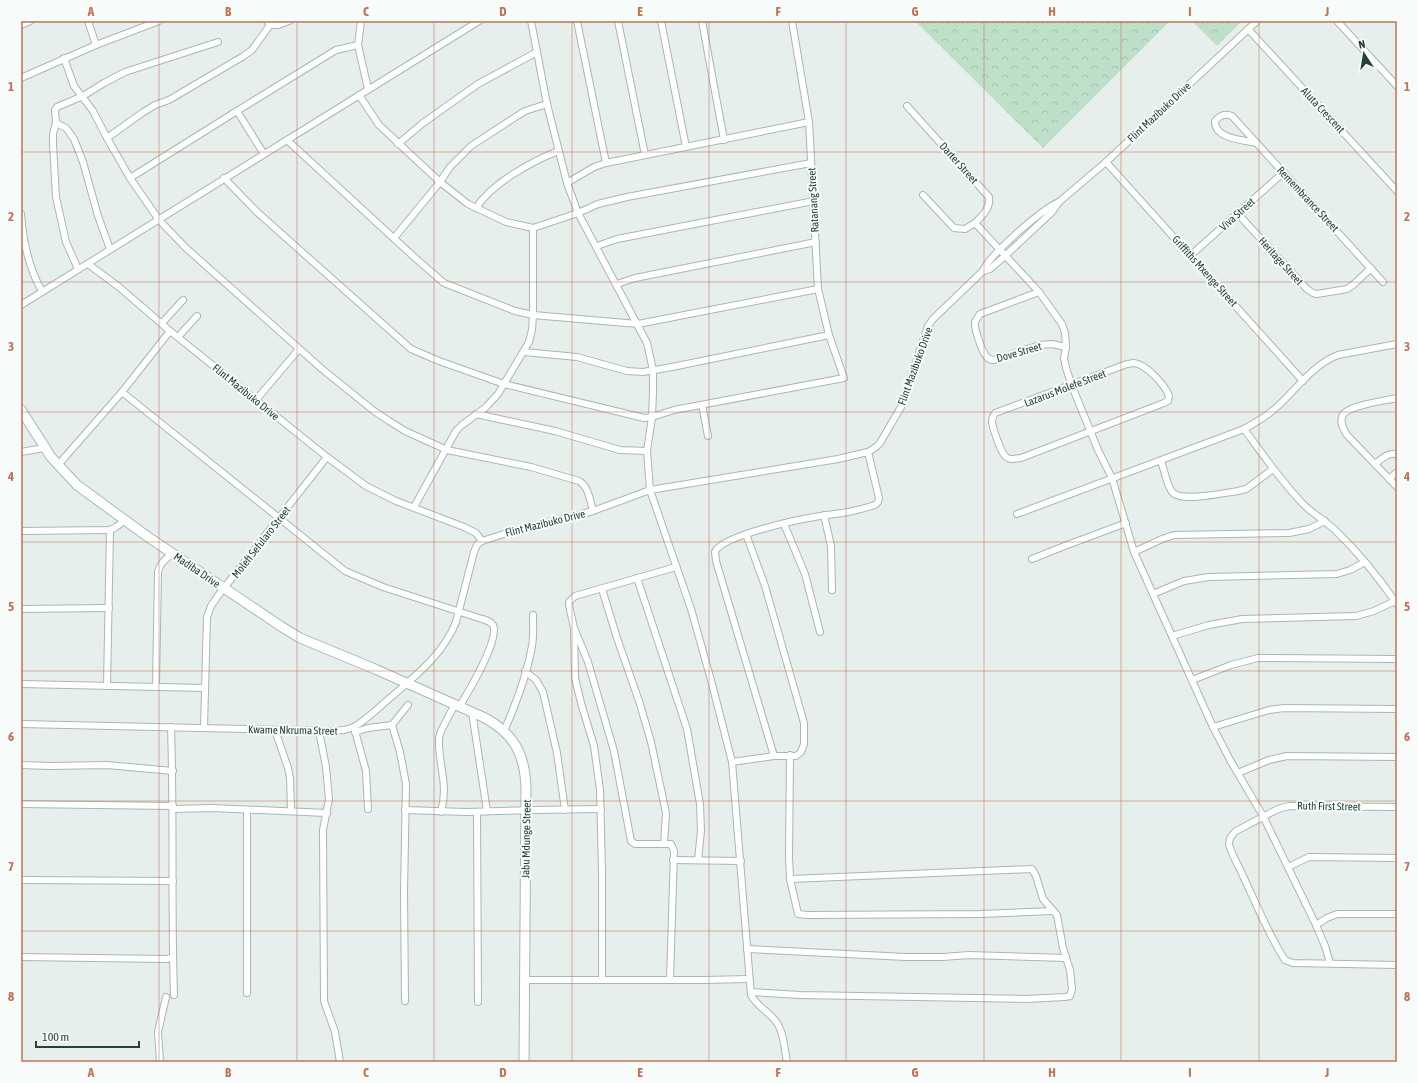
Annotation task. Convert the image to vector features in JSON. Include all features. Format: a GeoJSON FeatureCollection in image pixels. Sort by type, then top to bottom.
{"type":"FeatureCollection","features":[{"type":"Feature","properties":{"kind":"street"},"geometry":{"type":"LineString","coordinates":[[21,25],[30,21]]}},
{"type":"Feature","properties":{"kind":"street"},"geometry":{"type":"LineString","coordinates":[[88,21],[96,45]]}},
{"type":"Feature","properties":{"kind":"street"},"geometry":{"type":"LineString","coordinates":[[21,78],[64,58],[159,21]]}},
{"type":"Feature","properties":{"kind":"street"},"geometry":{"type":"LineString","coordinates":[[107,138],[155,105],[169,100],[252,50],[268,23],[278,25],[289,21]]}},
{"type":"Feature","properties":{"kind":"street"},"geometry":{"type":"LineString","coordinates":[[361,21],[358,45],[368,89]]}},
{"type":"Feature","properties":{"kind":"street"},"geometry":{"type":"LineString","coordinates":[[21,305],[479,21]]}},
{"type":"Feature","properties":{"kind":"street"},"geometry":{"type":"LineString","coordinates":[[531,21],[547,104],[566,183],[578,213],[648,343],[653,370],[652,417],[647,451],[650,490],[691,609],[732,762],[751,992],[755,1001],[773,1017],[779,1025],[782,1032],[787,1062]]}},
{"type":"Feature","properties":{"kind":"street"},"geometry":{"type":"LineString","coordinates":[[577,21],[606,163]]}},
{"type":"Feature","properties":{"kind":"street"},"geometry":{"type":"LineString","coordinates":[[618,21],[645,155]]}},
{"type":"Feature","properties":{"kind":"street"},"geometry":{"type":"LineString","coordinates":[[661,21],[686,147]]}},
{"type":"Feature","properties":{"kind":"street"},"geometry":{"type":"LineString","coordinates":[[702,21],[724,140]]}},
{"type":"Feature","properties":{"kind":"street","name":"Ratanang Street"},"geometry":{"type":"LineString","coordinates":[[702,405],[844,378],[829,335],[818,289],[809,122],[792,21]]}},
{"type":"Feature","properties":{"kind":"street","name":"Flint Mazibuko Drive"},"geometry":{"type":"LineString","coordinates":[[983,271],[990,269],[1005,256],[1052,212],[1059,202],[1106,162],[1257,21]]}},
{"type":"Feature","properties":{"kind":"street"},"geometry":{"type":"LineString","coordinates":[[1337,21],[1397,86]]}},
{"type":"Feature","properties":{"kind":"street","name":"Aluta Crescent"},"geometry":{"type":"LineString","coordinates":[[1248,29],[1397,191]]}},
{"type":"Feature","properties":{"kind":"street"},"geometry":{"type":"LineString","coordinates":[[78,269],[66,242],[57,203],[54,182],[53,144],[53,134],[56,122],[55,110],[57,107],[83,96],[125,72],[218,42]]}},
{"type":"Feature","properties":{"kind":"street"},"geometry":{"type":"LineString","coordinates":[[130,178],[336,50],[358,45]]}},
{"type":"Feature","properties":{"kind":"street"},"geometry":{"type":"LineString","coordinates":[[398,144],[423,123],[478,84],[537,52]]}},
{"type":"Feature","properties":{"kind":"street"},"geometry":{"type":"LineString","coordinates":[[64,58],[74,86],[83,96],[130,178],[159,220],[186,248],[322,369],[389,421],[406,431],[447,450],[531,467],[583,483],[594,511]]}},
{"type":"Feature","properties":{"kind":"street"},"geometry":{"type":"LineString","coordinates":[[360,95],[379,125],[398,144],[456,195],[476,208],[506,222],[533,228],[578,213],[598,204],[628,197],[811,163]]}},
{"type":"Feature","properties":{"kind":"street"},"geometry":{"type":"LineString","coordinates":[[394,238],[440,182],[450,167],[472,146],[525,111],[547,104]]}},
{"type":"Feature","properties":{"kind":"street","name":"Darter Street"},"geometry":{"type":"LineString","coordinates":[[907,106],[989,197],[990,204],[975,223]]}},
{"type":"Feature","properties":{"kind":"street"},"geometry":{"type":"LineString","coordinates":[[237,111],[264,154]]}},
{"type":"Feature","properties":{"kind":"street","name":"Remembrance Street"},"geometry":{"type":"LineString","coordinates":[[1257,143],[1219,133],[1215,126],[1215,122],[1218,118],[1228,114],[1232,116],[1284,172],[1383,282]]}},
{"type":"Feature","properties":{"kind":"street"},"geometry":{"type":"LineString","coordinates":[[56,122],[66,128],[74,138],[83,162],[98,216],[110,249]]}},
{"type":"Feature","properties":{"kind":"street"},"geometry":{"type":"LineString","coordinates":[[566,183],[594,167],[606,163],[809,122]]}},
{"type":"Feature","properties":{"kind":"street"},"geometry":{"type":"LineString","coordinates":[[287,140],[444,283],[515,310],[533,315],[638,324],[818,289]]}},
{"type":"Feature","properties":{"kind":"street"},"geometry":{"type":"LineString","coordinates":[[476,208],[483,198],[493,189],[536,160],[558,151]]}},
{"type":"Feature","properties":{"kind":"street","name":"Griffiths Mxenge Street"},"geometry":{"type":"LineString","coordinates":[[1106,162],[1303,381]]}},
{"type":"Feature","properties":{"kind":"street","name":"Viva Street"},"geometry":{"type":"LineString","coordinates":[[1191,255],[1284,172]]}},
{"type":"Feature","properties":{"kind":"street"},"geometry":{"type":"LineString","coordinates":[[224,178],[258,212],[411,349],[439,362],[504,384],[638,417],[652,417],[664,412],[702,405],[708,436]]}},
{"type":"Feature","properties":{"kind":"street"},"geometry":{"type":"LineString","coordinates":[[923,195],[954,228],[965,228],[975,223],[998,250],[1039,292],[1062,324],[1066,347],[1065,362],[1072,386],[1090,432],[1112,478],[1134,552],[1214,727],[1263,816],[1316,925],[1330,963],[1397,965]]}},
{"type":"Feature","properties":{"kind":"street"},"geometry":{"type":"LineString","coordinates":[[597,246],[618,239],[814,201]]}},
{"type":"Feature","properties":{"kind":"street","name":"Flint Mazibuko Drive"},"geometry":{"type":"LineString","coordinates":[[88,264],[119,287],[170,331],[326,457],[366,486],[378,493],[471,530],[476,533],[482,541],[507,533],[594,511],[650,490],[838,459],[868,452],[876,447],[882,440],[901,406],[928,326],[932,319],[983,271],[986,264],[998,250],[1052,205],[1059,202]]}},
{"type":"Feature","properties":{"kind":"street"},"geometry":{"type":"LineString","coordinates":[[21,214],[31,266],[35,280],[42,291]]}},
{"type":"Feature","properties":{"kind":"street","name":"Heritage Street"},"geometry":{"type":"LineString","coordinates":[[1238,214],[1307,289],[1313,293],[1321,294],[1347,289],[1371,268]]}},
{"type":"Feature","properties":{"kind":"street"},"geometry":{"type":"LineString","coordinates":[[414,507],[447,450],[456,431],[485,408],[498,394],[524,352],[532,330],[533,228]]}},
{"type":"Feature","properties":{"kind":"street"},"geometry":{"type":"LineString","coordinates":[[617,284],[635,278],[816,242]]}},
{"type":"Feature","properties":{"kind":"street","name":"Dove Street"},"geometry":{"type":"LineString","coordinates":[[1039,292],[980,314],[975,322],[975,327],[983,351],[990,360],[994,360],[1040,345],[1052,344],[1066,347]]}},
{"type":"Feature","properties":{"kind":"street"},"geometry":{"type":"LineString","coordinates":[[162,323],[183,300]]}},
{"type":"Feature","properties":{"kind":"street"},"geometry":{"type":"LineString","coordinates":[[178,337],[197,316]]}},
{"type":"Feature","properties":{"kind":"street"},"geometry":{"type":"LineString","coordinates":[[58,465],[122,392],[170,331]]}},
{"type":"Feature","properties":{"kind":"street"},"geometry":{"type":"LineString","coordinates":[[524,352],[577,357],[627,371],[636,372],[653,370],[829,335]]}},
{"type":"Feature","properties":{"kind":"street"},"geometry":{"type":"LineString","coordinates":[[1017,514],[1244,429],[1267,416],[1303,381],[1329,359],[1338,355],[1397,344]]}},
{"type":"Feature","properties":{"kind":"street"},"geometry":{"type":"LineString","coordinates":[[256,400],[299,349]]}},
{"type":"Feature","properties":{"kind":"street","name":"Lazarus Molefe Street"},"geometry":{"type":"LineString","coordinates":[[1138,363],[1143,366],[1162,385],[1169,396],[1168,400],[1164,403],[1090,432],[1021,458],[1011,459],[1006,458],[999,444],[992,423],[992,418],[995,413],[1072,386],[1127,364],[1138,363]]}},
{"type":"Feature","properties":{"kind":"street"},"geometry":{"type":"LineString","coordinates":[[122,392],[345,571],[367,581],[488,621],[493,627],[494,632],[482,667],[441,731],[439,738],[444,788],[444,801],[441,812]]}},
{"type":"Feature","properties":{"kind":"street"},"geometry":{"type":"LineString","coordinates":[[1397,398],[1353,408],[1347,410],[1342,416],[1342,424],[1347,435],[1397,487]]}},
{"type":"Feature","properties":{"kind":"street","name":"Madiba Drive"},"geometry":{"type":"LineString","coordinates":[[21,410],[44,448],[58,465],[77,485],[125,520],[300,638],[407,683]]}},
{"type":"Feature","properties":{"kind":"street"},"geometry":{"type":"LineString","coordinates":[[476,414],[555,431],[620,450],[647,451]]}},
{"type":"Feature","properties":{"kind":"street"},"geometry":{"type":"LineString","coordinates":[[1172,636],[1209,625],[1242,619],[1356,616],[1396,603],[1365,562],[1325,521],[1304,505],[1273,468],[1244,429]]}},
{"type":"Feature","properties":{"kind":"street"},"geometry":{"type":"LineString","coordinates":[[21,452],[44,448]]}},
{"type":"Feature","properties":{"kind":"street"},"geometry":{"type":"LineString","coordinates":[[774,756],[715,555],[716,549],[719,546],[746,534],[824,515],[846,512],[875,505],[878,502],[878,492],[868,452]]}},
{"type":"Feature","properties":{"kind":"street"},"geometry":{"type":"LineString","coordinates":[[1375,464],[1386,455],[1394,453],[1397,454]]}},
{"type":"Feature","properties":{"kind":"street","name":"Molefi Sefularo Street"},"geometry":{"type":"LineString","coordinates":[[204,728],[207,617],[210,606],[326,457]]}},
{"type":"Feature","properties":{"kind":"street"},"geometry":{"type":"LineString","coordinates":[[1161,461],[1170,487],[1174,493],[1186,497],[1246,489],[1273,468]]}},
{"type":"Feature","properties":{"kind":"street"},"geometry":{"type":"LineString","coordinates":[[1389,479],[1397,472]]}},
{"type":"Feature","properties":{"kind":"street"},"geometry":{"type":"LineString","coordinates":[[824,515],[830,546],[832,590]]}},
{"type":"Feature","properties":{"kind":"street"},"geometry":{"type":"LineString","coordinates":[[21,531],[110,530],[125,520]]}},
{"type":"Feature","properties":{"kind":"street"},"geometry":{"type":"LineString","coordinates":[[1134,552],[1174,535],[1289,533],[1309,529],[1325,521]]}},
{"type":"Feature","properties":{"kind":"street"},"geometry":{"type":"LineString","coordinates":[[1032,559],[1126,523]]}},
{"type":"Feature","properties":{"kind":"street"},"geometry":{"type":"LineString","coordinates":[[784,524],[805,574],[820,632]]}},
{"type":"Feature","properties":{"kind":"street"},"geometry":{"type":"LineString","coordinates":[[107,686],[110,530]]}},
{"type":"Feature","properties":{"kind":"street"},"geometry":{"type":"LineString","coordinates":[[732,762],[774,756],[799,755],[803,750],[805,738],[804,723],[765,586],[746,534]]}},
{"type":"Feature","properties":{"kind":"street","name":"Kwame Nkruma Street"},"geometry":{"type":"LineString","coordinates":[[21,724],[319,731],[355,730],[425,668],[453,631],[460,612],[474,552],[477,545],[482,541]]}},
{"type":"Feature","properties":{"kind":"street"},"geometry":{"type":"LineString","coordinates":[[156,686],[158,572],[159,566],[162,562],[173,553]]}},
{"type":"Feature","properties":{"kind":"street"},"geometry":{"type":"LineString","coordinates":[[1153,594],[1190,579],[1209,577],[1337,574],[1350,570],[1365,562]]}},
{"type":"Feature","properties":{"kind":"street"},"geometry":{"type":"LineString","coordinates":[[670,980],[674,850],[671,844],[636,844],[631,841],[619,775],[610,738],[588,662],[574,628],[569,605],[572,598],[575,596],[676,567]]}},
{"type":"Feature","properties":{"kind":"street"},"geometry":{"type":"LineString","coordinates":[[637,578],[687,729],[700,804],[698,860]]}},
{"type":"Feature","properties":{"kind":"street"},"geometry":{"type":"LineString","coordinates":[[602,589],[651,742],[666,812],[664,844]]}},
{"type":"Feature","properties":{"kind":"street"},"geometry":{"type":"LineString","coordinates":[[21,609],[109,608]]}},
{"type":"Feature","properties":{"kind":"street"},"geometry":{"type":"LineString","coordinates":[[504,731],[514,709],[532,645],[534,615]]}},
{"type":"Feature","properties":{"kind":"street"},"geometry":{"type":"LineString","coordinates":[[574,628],[573,651],[575,678],[595,751],[599,778],[601,810],[602,979]]}},
{"type":"Feature","properties":{"kind":"street"},"geometry":{"type":"LineString","coordinates":[[1192,680],[1237,663],[1258,658],[1397,659]]}},
{"type":"Feature","properties":{"kind":"street"},"geometry":{"type":"LineString","coordinates":[[525,671],[536,680],[543,692],[557,753],[565,810]]}},
{"type":"Feature","properties":{"kind":"street","name":"Jabu Mdunge Street"},"geometry":{"type":"LineString","coordinates":[[407,683],[492,721],[504,731],[518,749],[524,765],[526,782],[524,1062]]}},
{"type":"Feature","properties":{"kind":"street"},"geometry":{"type":"LineString","coordinates":[[21,684],[205,688]]}},
{"type":"Feature","properties":{"kind":"street"},"geometry":{"type":"LineString","coordinates":[[368,809],[368,783],[355,730],[392,725],[408,705]]}},
{"type":"Feature","properties":{"kind":"street"},"geometry":{"type":"LineString","coordinates":[[1214,727],[1263,712],[1284,708],[1397,709]]}},
{"type":"Feature","properties":{"kind":"street"},"geometry":{"type":"LineString","coordinates":[[472,712],[487,811]]}},
{"type":"Feature","properties":{"kind":"street"},"geometry":{"type":"LineString","coordinates":[[392,725],[400,752],[406,784],[404,893],[405,1001]]}},
{"type":"Feature","properties":{"kind":"street"},"geometry":{"type":"LineString","coordinates":[[171,727],[173,771],[174,995]]}},
{"type":"Feature","properties":{"kind":"street"},"geometry":{"type":"LineString","coordinates":[[275,730],[288,768],[290,778],[291,810]]}},
{"type":"Feature","properties":{"kind":"street"},"geometry":{"type":"LineString","coordinates":[[319,731],[327,775],[329,799],[323,824],[324,1001],[335,1032],[340,1062]]}},
{"type":"Feature","properties":{"kind":"street"},"geometry":{"type":"LineString","coordinates":[[790,755],[788,846],[790,879],[798,914],[938,914],[1053,911]]}},
{"type":"Feature","properties":{"kind":"street"},"geometry":{"type":"LineString","coordinates":[[1238,773],[1269,760],[1287,756],[1397,758]]}},
{"type":"Feature","properties":{"kind":"street"},"geometry":{"type":"LineString","coordinates":[[21,765],[106,765],[173,771]]}},
{"type":"Feature","properties":{"kind":"street"},"geometry":{"type":"LineString","coordinates":[[21,804],[291,810],[326,813]]}},
{"type":"Feature","properties":{"kind":"street","name":"Ruth First Street"},"geometry":{"type":"LineString","coordinates":[[1330,963],[1293,963],[1285,960],[1240,869],[1230,846],[1230,838],[1236,831],[1263,816],[1289,806],[1397,807]]}},
{"type":"Feature","properties":{"kind":"street"},"geometry":{"type":"LineString","coordinates":[[247,810],[247,993]]}},
{"type":"Feature","properties":{"kind":"street"},"geometry":{"type":"LineString","coordinates":[[405,810],[477,812],[526,810],[601,810]]}},
{"type":"Feature","properties":{"kind":"street"},"geometry":{"type":"LineString","coordinates":[[477,812],[478,1002]]}},
{"type":"Feature","properties":{"kind":"street"},"geometry":{"type":"LineString","coordinates":[[1288,867],[1309,857],[1397,858]]}},
{"type":"Feature","properties":{"kind":"street"},"geometry":{"type":"LineString","coordinates":[[673,860],[741,861]]}},
{"type":"Feature","properties":{"kind":"street"},"geometry":{"type":"LineString","coordinates":[[751,992],[800,995],[1026,999],[1070,996],[1072,989],[1070,970],[1063,948],[1057,915],[1043,899],[1035,873],[1030,868],[790,879]]}},
{"type":"Feature","properties":{"kind":"street"},"geometry":{"type":"LineString","coordinates":[[21,880],[173,881]]}},
{"type":"Feature","properties":{"kind":"street"},"geometry":{"type":"LineString","coordinates":[[1316,925],[1337,914],[1397,914]]}},
{"type":"Feature","properties":{"kind":"street"},"geometry":{"type":"LineString","coordinates":[[747,949],[906,957],[969,955],[1066,958]]}},
{"type":"Feature","properties":{"kind":"street"},"geometry":{"type":"LineString","coordinates":[[21,957],[167,959],[173,957]]}},
{"type":"Feature","properties":{"kind":"street"},"geometry":{"type":"LineString","coordinates":[[525,980],[749,979]]}},
{"type":"Feature","properties":{"kind":"street"},"geometry":{"type":"LineString","coordinates":[[160,1062],[158,1027],[166,997]]}},
{"type":"Feature","properties":{"kind":"green space"},"geometry":{"type":"Polygon","coordinates":[[[915,21],[1170,21],[1043,148],[915,21]]]}},
{"type":"Feature","properties":{"kind":"green space"},"geometry":{"type":"Polygon","coordinates":[[[1192,21],[1242,21],[1217,46],[1192,21]]]}}]}
